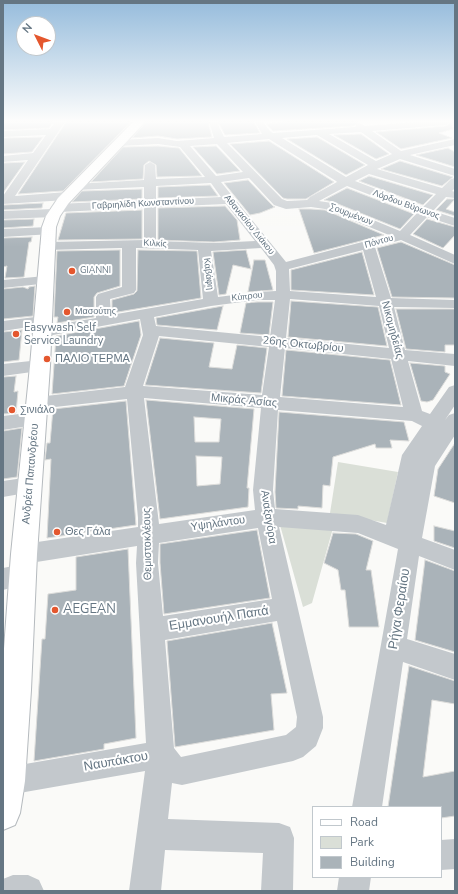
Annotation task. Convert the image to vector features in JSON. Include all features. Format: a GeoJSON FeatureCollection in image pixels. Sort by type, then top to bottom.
{"type":"FeatureCollection","features":[{"type":"Feature","properties":{"kind":"main road","name":"Ανδρέα Παπανδρέου"},"geometry":{"type":"LineString","coordinates":[[3,813],[8,781],[9,691],[17,569],[30,484],[40,366],[48,238],[63,201],[98,164]]}},
{"type":"Feature","properties":{"kind":"street"},"geometry":{"type":"LineString","coordinates":[[4,200],[31,164]]}},
{"type":"Feature","properties":{"kind":"street","name":"Αθανασίου Διάκου"},"geometry":{"type":"LineString","coordinates":[[200,164],[282,267]]}},
{"type":"Feature","properties":{"kind":"street"},"geometry":{"type":"LineString","coordinates":[[241,164],[278,202],[290,205],[311,203],[314,199],[381,164]]}},
{"type":"Feature","properties":{"kind":"street","name":"Λόρδου Βύρωνος"},"geometry":{"type":"LineString","coordinates":[[315,164],[345,182],[455,222]]}},
{"type":"Feature","properties":{"kind":"street"},"geometry":{"type":"LineString","coordinates":[[366,164],[372,168],[449,194]]}},
{"type":"Feature","properties":{"kind":"street"},"geometry":{"type":"LineString","coordinates":[[427,164],[455,173]]}},
{"type":"Feature","properties":{"kind":"street"},"geometry":{"type":"LineString","coordinates":[[150,165],[150,244]]}},
{"type":"Feature","properties":{"kind":"street"},"geometry":{"type":"LineString","coordinates":[[3,215],[150,183],[214,180],[250,174]]}},
{"type":"Feature","properties":{"kind":"street","name":"Πόντου"},"geometry":{"type":"LineString","coordinates":[[282,267],[402,236],[424,212],[449,194],[455,181]]}},
{"type":"Feature","properties":{"kind":"street"},"geometry":{"type":"LineString","coordinates":[[4,200],[63,201]]}},
{"type":"Feature","properties":{"kind":"street","name":"Γαβριηλίδη Κωνσταντίνου"},"geometry":{"type":"LineString","coordinates":[[63,201],[150,204],[228,200]]}},
{"type":"Feature","properties":{"kind":"street","name":"Σουρμένων"},"geometry":{"type":"LineString","coordinates":[[311,203],[328,206],[453,256]]}},
{"type":"Feature","properties":{"kind":"street","name":"Κιλκίς"},"geometry":{"type":"LineString","coordinates":[[3,233],[129,244],[204,247],[263,244]]}},
{"type":"Feature","properties":{"kind":"street"},"geometry":{"type":"LineString","coordinates":[[104,321],[103,298],[129,290],[129,244]]}},
{"type":"Feature","properties":{"kind":"street","name":"Νικομηδείας"},"geometry":{"type":"LineString","coordinates":[[368,245],[385,302],[414,415]]}},
{"type":"Feature","properties":{"kind":"street","name":"Καβάφη"},"geometry":{"type":"LineString","coordinates":[[204,247],[211,302]]}},
{"type":"Feature","properties":{"kind":"street"},"geometry":{"type":"LineString","coordinates":[[282,267],[284,280],[283,295]]}},
{"type":"Feature","properties":{"kind":"street"},"geometry":{"type":"LineString","coordinates":[[3,284],[45,280]]}},
{"type":"Feature","properties":{"kind":"street","name":"Κύπρου"},"geometry":{"type":"LineString","coordinates":[[3,326],[42,326],[104,321],[149,322],[211,302],[251,296],[283,295],[385,302],[455,304]]}},
{"type":"Feature","properties":{"kind":"street","name":"Αναξαγόρα"},"geometry":{"type":"LineString","coordinates":[[283,295],[270,403],[263,490],[266,518],[310,717],[309,728],[306,736]]}},
{"type":"Feature","properties":{"kind":"street","name":"26ης Οκτωβρίου"},"geometry":{"type":"LineString","coordinates":[[149,322],[277,342],[455,360]]}},
{"type":"Feature","properties":{"kind":"street","name":"Θεμιστοκλέους"},"geometry":{"type":"LineString","coordinates":[[145,891],[161,754],[147,563],[149,518],[134,392],[134,385],[151,335],[149,322]]}},
{"type":"Feature","properties":{"kind":"street"},"geometry":{"type":"LineString","coordinates":[[3,370],[40,366]]}},
{"type":"Feature","properties":{"kind":"street","name":"Ρήγα Φεραίου"},"geometry":{"type":"LineString","coordinates":[[367,806],[394,647],[402,540],[424,466],[446,424],[455,391]]}},
{"type":"Feature","properties":{"kind":"street","name":"Μικράς Ασίας"},"geometry":{"type":"LineString","coordinates":[[3,423],[36,411],[134,392],[414,415],[446,424]]}},
{"type":"Feature","properties":{"kind":"street"},"geometry":{"type":"LineString","coordinates":[[3,489],[30,484]]}},
{"type":"Feature","properties":{"kind":"street","name":"Υψηλάντου"},"geometry":{"type":"LineString","coordinates":[[17,569],[149,534],[266,518],[354,523],[455,560]]}},
{"type":"Feature","properties":{"kind":"street","name":"Εμμανουήλ Παπά"},"geometry":{"type":"LineString","coordinates":[[152,630],[286,608]]}},
{"type":"Feature","properties":{"kind":"street"},"geometry":{"type":"LineString","coordinates":[[394,647],[455,667]]}},
{"type":"Feature","properties":{"kind":"street","name":"Ναυπάκτου"},"geometry":{"type":"LineString","coordinates":[[8,781],[161,754],[174,770],[182,771],[293,747],[306,736]]}},
{"type":"Feature","properties":{"kind":"street"},"geometry":{"type":"LineString","coordinates":[[152,834],[279,838],[277,891]]}},
{"type":"Feature","properties":{"kind":"street"},"geometry":{"type":"LineString","coordinates":[[442,855],[455,854]]}},
{"type":"Feature","properties":{"kind":"street"},"geometry":{"type":"LineString","coordinates":[[353,891],[355,878]]}},
{"type":"Feature","properties":{"kind":"green space"},"geometry":{"type":"Polygon","coordinates":[[[338,462],[398,472],[387,523],[330,513],[338,462]]]}},
{"type":"Feature","properties":{"kind":"green space"},"geometry":{"type":"Polygon","coordinates":[[[280,525],[333,528],[312,603],[303,607],[280,525]]]}},
{"type":"Feature","properties":{"kind":"building"},"geometry":{"type":"Polygon","coordinates":[[[3,164],[24,164],[3,193],[3,164]]]}},
{"type":"Feature","properties":{"kind":"building"},"geometry":{"type":"Polygon","coordinates":[[[38,164],[90,164],[63,191],[18,194],[38,164]]]}},
{"type":"Feature","properties":{"kind":"building"},"geometry":{"type":"Polygon","coordinates":[[[108,164],[146,164],[144,165],[143,179],[91,182],[108,164]]]}},
{"type":"Feature","properties":{"kind":"building"},"geometry":{"type":"Polygon","coordinates":[[[154,164],[192,164],[202,176],[157,177],[156,165],[154,164]]]}},
{"type":"Feature","properties":{"kind":"building"},"geometry":{"type":"Polygon","coordinates":[[[208,164],[233,164],[240,171],[217,174],[208,164]]]}},
{"type":"Feature","properties":{"kind":"building"},"geometry":{"type":"Polygon","coordinates":[[[249,164],[305,164],[334,182],[306,199],[283,198],[249,164]]]}},
{"type":"Feature","properties":{"kind":"building"},"geometry":{"type":"Polygon","coordinates":[[[328,164],[363,164],[365,165],[346,175],[328,164]]]}},
{"type":"Feature","properties":{"kind":"building"},"geometry":{"type":"Polygon","coordinates":[[[394,164],[409,164],[453,177],[442,186],[381,169],[394,164]]]}},
{"type":"Feature","properties":{"kind":"building"},"geometry":{"type":"Polygon","coordinates":[[[444,164],[455,164],[455,167],[444,164]]]}},
{"type":"Feature","properties":{"kind":"building"},"geometry":{"type":"Polygon","coordinates":[[[369,176],[433,195],[423,205],[359,181],[369,176]]]}},
{"type":"Feature","properties":{"kind":"building"},"geometry":{"type":"Polygon","coordinates":[[[248,180],[275,207],[250,215],[224,183],[248,180]]]}},
{"type":"Feature","properties":{"kind":"building"},"geometry":{"type":"Polygon","coordinates":[[[210,185],[218,196],[158,198],[158,187],[210,185]]]}},
{"type":"Feature","properties":{"kind":"building"},"geometry":{"type":"Polygon","coordinates":[[[347,188],[414,214],[400,229],[333,202],[324,200],[347,188]]]}},
{"type":"Feature","properties":{"kind":"building"},"geometry":{"type":"Polygon","coordinates":[[[142,189],[142,199],[72,202],[82,191],[142,189]]]}},
{"type":"Feature","properties":{"kind":"building"},"geometry":{"type":"Polygon","coordinates":[[[447,199],[455,199],[446,209],[455,212],[455,216],[436,210],[447,199]]]}},
{"type":"Feature","properties":{"kind":"building"},"geometry":{"type":"Polygon","coordinates":[[[43,203],[42,208],[3,210],[3,205],[43,203]]]}},
{"type":"Feature","properties":{"kind":"building"},"geometry":{"type":"Polygon","coordinates":[[[225,206],[237,220],[240,240],[214,242],[158,240],[158,208],[225,206]]]}},
{"type":"Feature","properties":{"kind":"building"},"geometry":{"type":"Polygon","coordinates":[[[299,209],[325,210],[384,235],[314,253],[299,209]]]}},
{"type":"Feature","properties":{"kind":"building"},"geometry":{"type":"Polygon","coordinates":[[[142,210],[142,239],[58,240],[66,213],[142,210]]]}},
{"type":"Feature","properties":{"kind":"building"},"geometry":{"type":"Polygon","coordinates":[[[34,219],[33,226],[3,228],[3,220],[34,219]]]}},
{"type":"Feature","properties":{"kind":"building"},"geometry":{"type":"Polygon","coordinates":[[[427,219],[455,227],[455,235],[443,248],[413,234],[427,219]]]}},
{"type":"Feature","properties":{"kind":"building"},"geometry":{"type":"Polygon","coordinates":[[[32,237],[31,242],[29,242],[24,277],[5,278],[7,266],[3,267],[3,238],[32,237]]]}},
{"type":"Feature","properties":{"kind":"building"},"geometry":{"type":"Polygon","coordinates":[[[401,242],[455,265],[455,298],[392,297],[377,248],[401,242]]]}},
{"type":"Feature","properties":{"kind":"building"},"geometry":{"type":"Polygon","coordinates":[[[120,250],[120,286],[97,293],[94,297],[94,317],[57,323],[58,317],[54,317],[57,251],[120,250]]]}},
{"type":"Feature","properties":{"kind":"building"},"geometry":{"type":"Polygon","coordinates":[[[138,250],[197,251],[201,298],[112,313],[112,300],[134,294],[137,291],[138,250]]]}},
{"type":"Feature","properties":{"kind":"building"},"geometry":{"type":"Polygon","coordinates":[[[246,250],[251,269],[233,265],[226,294],[219,295],[213,252],[246,250]]]}},
{"type":"Feature","properties":{"kind":"building"},"geometry":{"type":"Polygon","coordinates":[[[362,252],[374,295],[291,290],[291,270],[362,252]]]}},
{"type":"Feature","properties":{"kind":"building"},"geometry":{"type":"Polygon","coordinates":[[[254,260],[265,260],[273,290],[248,292],[254,260]]]}},
{"type":"Feature","properties":{"kind":"building"},"geometry":{"type":"Polygon","coordinates":[[[35,286],[33,316],[3,319],[3,289],[23,287],[28,289],[29,287],[35,286]]]}},
{"type":"Feature","properties":{"kind":"building"},"geometry":{"type":"Polygon","coordinates":[[[291,301],[378,307],[387,346],[288,337],[291,301]]]}},
{"type":"Feature","properties":{"kind":"building"},"geometry":{"type":"Polygon","coordinates":[[[273,302],[269,335],[240,333],[246,303],[273,302]]]}},
{"type":"Feature","properties":{"kind":"building"},"geometry":{"type":"Polygon","coordinates":[[[223,306],[217,330],[157,325],[156,318],[223,306]]]}},
{"type":"Feature","properties":{"kind":"building"},"geometry":{"type":"Polygon","coordinates":[[[396,309],[455,309],[455,345],[445,345],[445,352],[406,349],[396,309]]]}},
{"type":"Feature","properties":{"kind":"building"},"geometry":{"type":"Polygon","coordinates":[[[139,321],[141,335],[124,386],[52,394],[56,336],[139,321]]]}},
{"type":"Feature","properties":{"kind":"building"},"geometry":{"type":"Polygon","coordinates":[[[22,330],[19,360],[3,362],[3,332],[22,330]]]}},
{"type":"Feature","properties":{"kind":"building"},"geometry":{"type":"Polygon","coordinates":[[[160,338],[214,343],[209,367],[232,369],[237,345],[267,348],[261,393],[145,385],[160,338]]]}},
{"type":"Feature","properties":{"kind":"building"},"geometry":{"type":"Polygon","coordinates":[[[286,350],[390,360],[401,405],[282,396],[286,350]]]}},
{"type":"Feature","properties":{"kind":"building"},"geometry":{"type":"Polygon","coordinates":[[[410,363],[445,366],[445,372],[450,374],[433,400],[427,402],[421,401],[410,363]]]}},
{"type":"Feature","properties":{"kind":"building"},"geometry":{"type":"Polygon","coordinates":[[[16,376],[14,392],[18,391],[16,413],[3,414],[3,377],[16,376]]]}},
{"type":"Feature","properties":{"kind":"building"},"geometry":{"type":"Polygon","coordinates":[[[146,400],[254,409],[247,488],[249,488],[248,507],[160,519],[146,400]],[[194,417],[195,442],[219,442],[221,419],[194,417]],[[196,456],[197,486],[220,484],[222,457],[196,456]]]}},
{"type":"Feature","properties":{"kind":"building"},"geometry":{"type":"Polygon","coordinates":[[[126,401],[136,525],[47,538],[51,459],[45,460],[47,443],[50,443],[53,409],[126,401]]]}},
{"type":"Feature","properties":{"kind":"building"},"geometry":{"type":"Polygon","coordinates":[[[279,412],[404,422],[409,441],[390,440],[392,448],[376,448],[375,444],[333,457],[330,486],[323,485],[322,508],[298,506],[298,509],[276,508],[275,492],[279,412]]]}},
{"type":"Feature","properties":{"kind":"building"},"geometry":{"type":"Polygon","coordinates":[[[22,428],[17,477],[3,479],[3,431],[22,428]]]}},
{"type":"Feature","properties":{"kind":"building"},"geometry":{"type":"Polygon","coordinates":[[[455,443],[455,503],[434,496],[438,469],[455,443]]]}},
{"type":"Feature","properties":{"kind":"building"},"geometry":{"type":"Polygon","coordinates":[[[434,526],[455,531],[455,548],[434,541],[434,526]]]}},
{"type":"Feature","properties":{"kind":"building"},"geometry":{"type":"Polygon","coordinates":[[[257,530],[270,598],[164,614],[160,544],[257,530]]]}},
{"type":"Feature","properties":{"kind":"building"},"geometry":{"type":"Polygon","coordinates":[[[333,533],[356,534],[373,541],[366,570],[371,570],[379,627],[349,627],[345,590],[341,590],[338,570],[324,563],[333,533]]]}},
{"type":"Feature","properties":{"kind":"building"},"geometry":{"type":"Polygon","coordinates":[[[128,549],[136,738],[104,744],[104,749],[34,761],[42,639],[45,639],[48,594],[76,590],[76,557],[128,549]]]}},
{"type":"Feature","properties":{"kind":"building"},"geometry":{"type":"Polygon","coordinates":[[[425,560],[455,571],[455,652],[415,640],[425,560]]]}},
{"type":"Feature","properties":{"kind":"building"},"geometry":{"type":"Polygon","coordinates":[[[272,623],[287,693],[271,694],[274,730],[175,747],[167,641],[272,623]]]}},
{"type":"Feature","properties":{"kind":"building"},"geometry":{"type":"Polygon","coordinates":[[[409,666],[455,681],[455,704],[432,700],[423,777],[455,771],[455,816],[442,818],[442,806],[388,806],[409,666]]]}},
{"type":"Feature","properties":{"kind":"place","name":"GIANNI"},"geometry":{"type":"Point","coordinates":[72,271]}},
{"type":"Feature","properties":{"kind":"place","name":"Μασούτης"},"geometry":{"type":"Point","coordinates":[67,312]}},
{"type":"Feature","properties":{"kind":"place","name":"Easywash Self Service Laundry"},"geometry":{"type":"Point","coordinates":[16,334]}},
{"type":"Feature","properties":{"kind":"place","name":"ΠΑΛΙΟ ΤΕΡΜΑ"},"geometry":{"type":"Point","coordinates":[47,359]}},
{"type":"Feature","properties":{"kind":"place","name":"Σινιάλο"},"geometry":{"type":"Point","coordinates":[12,410]}},
{"type":"Feature","properties":{"kind":"place","name":"Θες Γάλα"},"geometry":{"type":"Point","coordinates":[57,532]}},
{"type":"Feature","properties":{"kind":"place","name":"AEGEAN"},"geometry":{"type":"Point","coordinates":[55,610]}}]}
